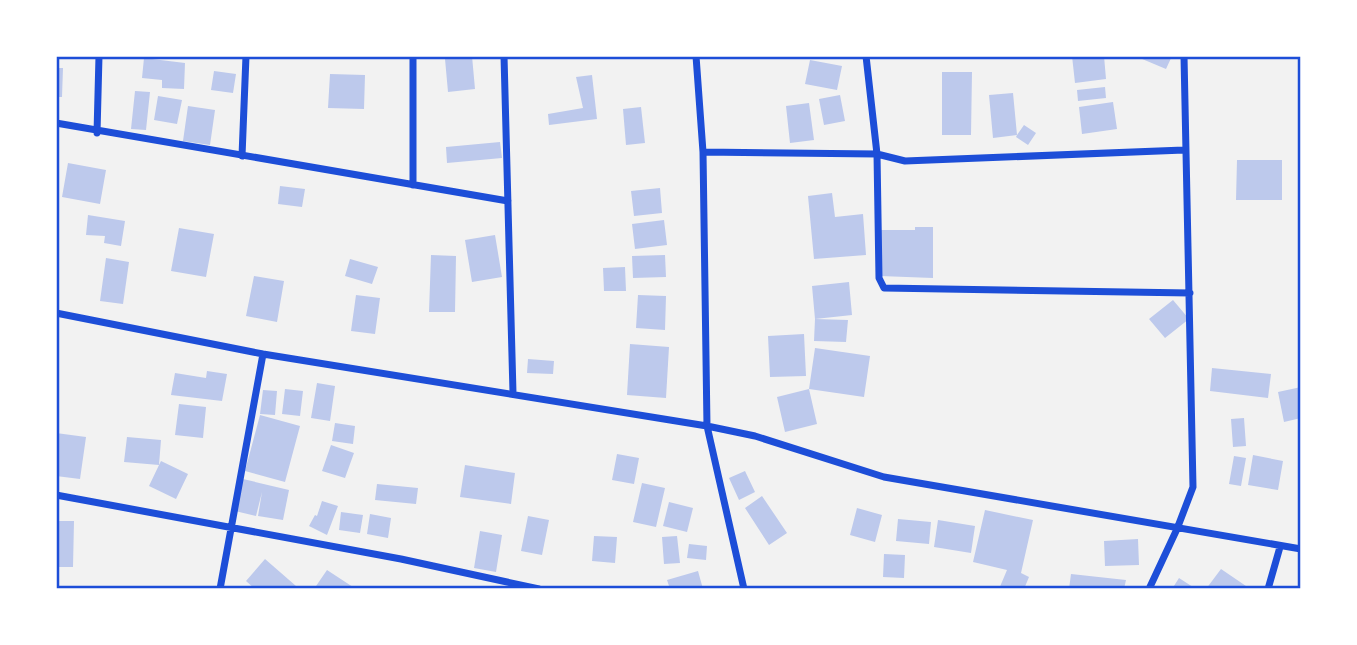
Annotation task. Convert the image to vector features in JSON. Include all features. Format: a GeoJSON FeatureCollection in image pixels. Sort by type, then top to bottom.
{"type":"FeatureCollection","features":[{"type":"Feature","properties":{"kind":"street"},"geometry":{"type":"LineString","coordinates":[[97,133],[99,56]]}},
{"type":"Feature","properties":{"kind":"street"},"geometry":{"type":"LineString","coordinates":[[242,156],[246,56]]}},
{"type":"Feature","properties":{"kind":"street"},"geometry":{"type":"LineString","coordinates":[[413,56],[413,185]]}},
{"type":"Feature","properties":{"kind":"street"},"geometry":{"type":"LineString","coordinates":[[504,56],[513,393]]}},
{"type":"Feature","properties":{"kind":"street"},"geometry":{"type":"LineString","coordinates":[[696,56],[703,152],[706,426],[744,589]]}},
{"type":"Feature","properties":{"kind":"street"},"geometry":{"type":"LineString","coordinates":[[866,56],[877,154],[879,278],[884,288],[1190,293]]}},
{"type":"Feature","properties":{"kind":"street"},"geometry":{"type":"LineString","coordinates":[[1149,589],[1193,487],[1184,56]]}},
{"type":"Feature","properties":{"kind":"street"},"geometry":{"type":"LineString","coordinates":[[56,123],[97,133],[508,201]]}},
{"type":"Feature","properties":{"kind":"street"},"geometry":{"type":"LineString","coordinates":[[703,152],[877,154],[905,161],[1184,150]]}},
{"type":"Feature","properties":{"kind":"street"},"geometry":{"type":"LineString","coordinates":[[56,313],[263,354],[706,426],[755,436],[884,477],[1301,549]]}},
{"type":"Feature","properties":{"kind":"street"},"geometry":{"type":"LineString","coordinates":[[220,589],[263,354]]}},
{"type":"Feature","properties":{"kind":"street"},"geometry":{"type":"LineString","coordinates":[[56,495],[230,526],[538,589]]}},
{"type":"Feature","properties":{"kind":"street"},"geometry":{"type":"LineString","coordinates":[[1268,589],[1280,547]]}},
{"type":"Feature","properties":{"kind":"building"},"geometry":{"type":"Polygon","coordinates":[[[472,56],[475,89],[448,92],[445,59],[472,56]]]}},
{"type":"Feature","properties":{"kind":"building"},"geometry":{"type":"Polygon","coordinates":[[[1072,56],[1104,56],[1106,79],[1075,83],[1072,56]]]}},
{"type":"Feature","properties":{"kind":"building"},"geometry":{"type":"Polygon","coordinates":[[[1135,56],[1172,56],[1166,69],[1135,56]]]}},
{"type":"Feature","properties":{"kind":"building"},"geometry":{"type":"Polygon","coordinates":[[[144,58],[185,63],[184,89],[162,88],[162,80],[142,78],[144,58]]]}},
{"type":"Feature","properties":{"kind":"building"},"geometry":{"type":"Polygon","coordinates":[[[810,60],[842,66],[837,90],[805,84],[810,60]]]}},
{"type":"Feature","properties":{"kind":"building"},"geometry":{"type":"Polygon","coordinates":[[[56,68],[63,68],[62,97],[56,97],[56,68]]]}},
{"type":"Feature","properties":{"kind":"building"},"geometry":{"type":"Polygon","coordinates":[[[214,71],[236,74],[233,93],[211,90],[214,71]]]}},
{"type":"Feature","properties":{"kind":"building"},"geometry":{"type":"Polygon","coordinates":[[[942,72],[972,72],[971,135],[942,135],[942,72]]]}},
{"type":"Feature","properties":{"kind":"building"},"geometry":{"type":"Polygon","coordinates":[[[330,74],[365,75],[364,109],[328,108],[330,74]]]}},
{"type":"Feature","properties":{"kind":"building"},"geometry":{"type":"Polygon","coordinates":[[[592,75],[597,119],[549,125],[548,114],[583,108],[576,77],[592,75]]]}},
{"type":"Feature","properties":{"kind":"building"},"geometry":{"type":"Polygon","coordinates":[[[1105,87],[1106,98],[1078,101],[1077,90],[1105,87]]]}},
{"type":"Feature","properties":{"kind":"building"},"geometry":{"type":"Polygon","coordinates":[[[135,91],[150,92],[146,130],[131,129],[135,91]]]}},
{"type":"Feature","properties":{"kind":"building"},"geometry":{"type":"Polygon","coordinates":[[[1013,93],[1017,135],[993,138],[989,95],[1013,93]]]}},
{"type":"Feature","properties":{"kind":"building"},"geometry":{"type":"Polygon","coordinates":[[[840,95],[845,121],[824,125],[819,99],[840,95]]]}},
{"type":"Feature","properties":{"kind":"building"},"geometry":{"type":"Polygon","coordinates":[[[158,96],[182,100],[177,124],[154,120],[158,96]]]}},
{"type":"Feature","properties":{"kind":"building"},"geometry":{"type":"Polygon","coordinates":[[[1113,102],[1117,129],[1082,134],[1079,107],[1113,102]]]}},
{"type":"Feature","properties":{"kind":"building"},"geometry":{"type":"Polygon","coordinates":[[[809,103],[814,140],[790,143],[786,106],[809,103]]]}},
{"type":"Feature","properties":{"kind":"building"},"geometry":{"type":"Polygon","coordinates":[[[188,106],[215,110],[210,145],[183,141],[188,106]]]}},
{"type":"Feature","properties":{"kind":"building"},"geometry":{"type":"Polygon","coordinates":[[[641,107],[645,143],[626,145],[623,109],[641,107]]]}},
{"type":"Feature","properties":{"kind":"building"},"geometry":{"type":"Polygon","coordinates":[[[1024,125],[1036,133],[1028,145],[1016,137],[1024,125]]]}},
{"type":"Feature","properties":{"kind":"building"},"geometry":{"type":"Polygon","coordinates":[[[500,142],[502,158],[447,163],[446,147],[500,142]]]}},
{"type":"Feature","properties":{"kind":"building"},"geometry":{"type":"Polygon","coordinates":[[[1237,160],[1282,160],[1282,200],[1236,200],[1237,160]]]}},
{"type":"Feature","properties":{"kind":"building"},"geometry":{"type":"Polygon","coordinates":[[[68,163],[106,170],[100,204],[62,197],[68,163]]]}},
{"type":"Feature","properties":{"kind":"building"},"geometry":{"type":"Polygon","coordinates":[[[280,186],[305,189],[302,207],[278,204],[280,186]]]}},
{"type":"Feature","properties":{"kind":"building"},"geometry":{"type":"Polygon","coordinates":[[[660,188],[662,213],[634,216],[631,191],[660,188]]]}},
{"type":"Feature","properties":{"kind":"building"},"geometry":{"type":"Polygon","coordinates":[[[832,193],[835,217],[863,214],[866,255],[814,259],[808,196],[832,193]]]}},
{"type":"Feature","properties":{"kind":"building"},"geometry":{"type":"Polygon","coordinates":[[[88,215],[125,221],[121,246],[104,243],[105,236],[86,235],[88,215]]]}},
{"type":"Feature","properties":{"kind":"building"},"geometry":{"type":"Polygon","coordinates":[[[664,220],[667,245],[635,249],[632,224],[664,220]]]}},
{"type":"Feature","properties":{"kind":"building"},"geometry":{"type":"Polygon","coordinates":[[[915,227],[933,227],[933,278],[880,276],[881,230],[915,230],[915,227]]]}},
{"type":"Feature","properties":{"kind":"building"},"geometry":{"type":"Polygon","coordinates":[[[179,228],[214,234],[206,277],[171,271],[179,228]]]}},
{"type":"Feature","properties":{"kind":"building"},"geometry":{"type":"Polygon","coordinates":[[[495,235],[502,277],[472,282],[465,240],[495,235]]]}},
{"type":"Feature","properties":{"kind":"building"},"geometry":{"type":"Polygon","coordinates":[[[431,255],[456,256],[455,312],[429,312],[431,255]]]}},
{"type":"Feature","properties":{"kind":"building"},"geometry":{"type":"Polygon","coordinates":[[[665,255],[666,277],[633,278],[632,256],[665,255]]]}},
{"type":"Feature","properties":{"kind":"building"},"geometry":{"type":"Polygon","coordinates":[[[106,258],[129,262],[123,304],[100,301],[106,258]]]}},
{"type":"Feature","properties":{"kind":"building"},"geometry":{"type":"Polygon","coordinates":[[[350,259],[378,267],[372,284],[345,276],[350,259]]]}},
{"type":"Feature","properties":{"kind":"building"},"geometry":{"type":"Polygon","coordinates":[[[625,267],[626,291],[604,291],[603,268],[625,267]]]}},
{"type":"Feature","properties":{"kind":"building"},"geometry":{"type":"Polygon","coordinates":[[[254,276],[284,281],[277,322],[246,316],[254,276]]]}},
{"type":"Feature","properties":{"kind":"building"},"geometry":{"type":"Polygon","coordinates":[[[849,282],[852,315],[815,319],[812,286],[849,282]]]}},
{"type":"Feature","properties":{"kind":"building"},"geometry":{"type":"Polygon","coordinates":[[[356,295],[380,298],[375,334],[351,331],[356,295]]]}},
{"type":"Feature","properties":{"kind":"building"},"geometry":{"type":"Polygon","coordinates":[[[638,295],[666,296],[665,330],[636,328],[638,295]]]}},
{"type":"Feature","properties":{"kind":"building"},"geometry":{"type":"Polygon","coordinates":[[[1173,300],[1189,319],[1165,338],[1149,319],[1173,300]]]}},
{"type":"Feature","properties":{"kind":"building"},"geometry":{"type":"Polygon","coordinates":[[[815,319],[848,320],[846,342],[814,341],[815,319]]]}},
{"type":"Feature","properties":{"kind":"building"},"geometry":{"type":"Polygon","coordinates":[[[804,334],[806,376],[770,377],[768,336],[804,334]]]}},
{"type":"Feature","properties":{"kind":"building"},"geometry":{"type":"Polygon","coordinates":[[[630,344],[669,347],[666,398],[627,395],[630,344]]]}},
{"type":"Feature","properties":{"kind":"building"},"geometry":{"type":"Polygon","coordinates":[[[815,348],[870,356],[864,397],[809,389],[815,348]]]}},
{"type":"Feature","properties":{"kind":"building"},"geometry":{"type":"Polygon","coordinates":[[[528,359],[554,361],[553,374],[527,373],[528,359]]]}},
{"type":"Feature","properties":{"kind":"building"},"geometry":{"type":"Polygon","coordinates":[[[1212,368],[1271,374],[1268,398],[1210,391],[1212,368]]]}},
{"type":"Feature","properties":{"kind":"building"},"geometry":{"type":"Polygon","coordinates":[[[207,371],[227,374],[222,401],[171,395],[175,373],[206,378],[207,371]]]}},
{"type":"Feature","properties":{"kind":"building"},"geometry":{"type":"Polygon","coordinates":[[[317,383],[335,386],[330,421],[311,418],[317,383]]]}},
{"type":"Feature","properties":{"kind":"building"},"geometry":{"type":"Polygon","coordinates":[[[1301,387],[1301,418],[1284,422],[1278,392],[1301,387]]]}},
{"type":"Feature","properties":{"kind":"building"},"geometry":{"type":"Polygon","coordinates":[[[285,389],[303,391],[300,416],[282,414],[285,389]]]}},
{"type":"Feature","properties":{"kind":"building"},"geometry":{"type":"Polygon","coordinates":[[[809,389],[817,424],[785,432],[777,397],[809,389]]]}},
{"type":"Feature","properties":{"kind":"building"},"geometry":{"type":"Polygon","coordinates":[[[263,390],[277,391],[275,415],[260,414],[263,390]]]}},
{"type":"Feature","properties":{"kind":"building"},"geometry":{"type":"Polygon","coordinates":[[[179,404],[206,407],[203,438],[175,435],[179,404]]]}},
{"type":"Feature","properties":{"kind":"building"},"geometry":{"type":"Polygon","coordinates":[[[260,415],[300,426],[285,482],[245,471],[260,415]]]}},
{"type":"Feature","properties":{"kind":"building"},"geometry":{"type":"Polygon","coordinates":[[[1244,418],[1246,446],[1233,447],[1231,419],[1244,418]]]}},
{"type":"Feature","properties":{"kind":"building"},"geometry":{"type":"Polygon","coordinates":[[[335,423],[355,426],[353,444],[332,441],[335,423]]]}},
{"type":"Feature","properties":{"kind":"building"},"geometry":{"type":"Polygon","coordinates":[[[56,433],[86,437],[80,479],[56,476],[56,433]]]}},
{"type":"Feature","properties":{"kind":"building"},"geometry":{"type":"Polygon","coordinates":[[[127,437],[161,440],[159,465],[124,462],[127,437]]]}},
{"type":"Feature","properties":{"kind":"building"},"geometry":{"type":"Polygon","coordinates":[[[331,445],[354,453],[345,478],[322,471],[331,445]]]}},
{"type":"Feature","properties":{"kind":"building"},"geometry":{"type":"Polygon","coordinates":[[[617,454],[639,458],[634,484],[612,480],[617,454]]]}},
{"type":"Feature","properties":{"kind":"building"},"geometry":{"type":"Polygon","coordinates":[[[1253,455],[1283,461],[1278,490],[1248,485],[1253,455]]]}},
{"type":"Feature","properties":{"kind":"building"},"geometry":{"type":"Polygon","coordinates":[[[1234,456],[1246,458],[1241,486],[1229,484],[1234,456]]]}},
{"type":"Feature","properties":{"kind":"building"},"geometry":{"type":"Polygon","coordinates":[[[161,461],[188,474],[176,499],[149,486],[161,461]]]}},
{"type":"Feature","properties":{"kind":"building"},"geometry":{"type":"Polygon","coordinates":[[[465,465],[515,473],[511,504],[460,497],[465,465]]]}},
{"type":"Feature","properties":{"kind":"building"},"geometry":{"type":"Polygon","coordinates":[[[745,471],[755,492],[739,500],[729,478],[745,471]]]}},
{"type":"Feature","properties":{"kind":"building"},"geometry":{"type":"Polygon","coordinates":[[[243,479],[289,490],[283,520],[258,516],[262,492],[256,516],[235,511],[243,479]]]}},
{"type":"Feature","properties":{"kind":"building"},"geometry":{"type":"Polygon","coordinates":[[[642,483],[665,488],[656,527],[633,522],[642,483]]]}},
{"type":"Feature","properties":{"kind":"building"},"geometry":{"type":"Polygon","coordinates":[[[377,484],[418,488],[416,504],[375,500],[377,484]]]}},
{"type":"Feature","properties":{"kind":"building"},"geometry":{"type":"Polygon","coordinates":[[[762,496],[787,533],[769,545],[745,508],[762,496]]]}},
{"type":"Feature","properties":{"kind":"building"},"geometry":{"type":"Polygon","coordinates":[[[322,501],[338,506],[327,535],[309,526],[315,515],[317,516],[322,501]]]}},
{"type":"Feature","properties":{"kind":"building"},"geometry":{"type":"Polygon","coordinates":[[[669,502],[693,508],[687,532],[663,526],[669,502]]]}},
{"type":"Feature","properties":{"kind":"building"},"geometry":{"type":"Polygon","coordinates":[[[857,508],[882,515],[875,542],[850,535],[857,508]]]}},
{"type":"Feature","properties":{"kind":"building"},"geometry":{"type":"Polygon","coordinates":[[[985,510],[1033,520],[1021,573],[1029,577],[1024,589],[999,589],[1007,570],[973,562],[985,510]]]}},
{"type":"Feature","properties":{"kind":"building"},"geometry":{"type":"Polygon","coordinates":[[[341,512],[363,515],[360,533],[339,530],[341,512]]]}},
{"type":"Feature","properties":{"kind":"building"},"geometry":{"type":"Polygon","coordinates":[[[370,514],[391,518],[388,538],[367,534],[370,514]]]}},
{"type":"Feature","properties":{"kind":"building"},"geometry":{"type":"Polygon","coordinates":[[[528,516],[549,520],[542,555],[521,551],[528,516]]]}},
{"type":"Feature","properties":{"kind":"building"},"geometry":{"type":"Polygon","coordinates":[[[898,519],[931,522],[929,544],[896,541],[898,519]]]}},
{"type":"Feature","properties":{"kind":"building"},"geometry":{"type":"Polygon","coordinates":[[[938,520],[975,526],[971,553],[934,547],[938,520]]]}},
{"type":"Feature","properties":{"kind":"building"},"geometry":{"type":"Polygon","coordinates":[[[56,521],[74,521],[73,567],[56,567],[56,521]]]}},
{"type":"Feature","properties":{"kind":"building"},"geometry":{"type":"Polygon","coordinates":[[[480,531],[502,535],[496,572],[474,568],[480,531]]]}},
{"type":"Feature","properties":{"kind":"building"},"geometry":{"type":"Polygon","coordinates":[[[594,536],[617,537],[615,563],[592,561],[594,536]]]}},
{"type":"Feature","properties":{"kind":"building"},"geometry":{"type":"Polygon","coordinates":[[[677,536],[680,563],[664,564],[662,537],[677,536]]]}},
{"type":"Feature","properties":{"kind":"building"},"geometry":{"type":"Polygon","coordinates":[[[1138,539],[1139,565],[1105,566],[1104,541],[1138,539]]]}},
{"type":"Feature","properties":{"kind":"building"},"geometry":{"type":"Polygon","coordinates":[[[689,544],[707,546],[706,560],[687,558],[689,544]]]}},
{"type":"Feature","properties":{"kind":"building"},"geometry":{"type":"Polygon","coordinates":[[[884,554],[905,555],[904,578],[883,577],[884,554]]]}},
{"type":"Feature","properties":{"kind":"building"},"geometry":{"type":"Polygon","coordinates":[[[265,559],[296,586],[294,589],[255,589],[246,581],[265,559]]]}},
{"type":"Feature","properties":{"kind":"building"},"geometry":{"type":"Polygon","coordinates":[[[1221,569],[1246,586],[1244,589],[1206,589],[1221,569]]]}},
{"type":"Feature","properties":{"kind":"building"},"geometry":{"type":"Polygon","coordinates":[[[327,570],[356,589],[314,589],[327,570]]]}},
{"type":"Feature","properties":{"kind":"building"},"geometry":{"type":"Polygon","coordinates":[[[698,571],[703,589],[670,589],[667,580],[698,571]]]}},
{"type":"Feature","properties":{"kind":"building"},"geometry":{"type":"Polygon","coordinates":[[[1071,574],[1126,580],[1124,589],[1069,589],[1071,574]]]}},
{"type":"Feature","properties":{"kind":"building"},"geometry":{"type":"Polygon","coordinates":[[[1179,578],[1196,589],[1172,589],[1179,578]]]}}]}
